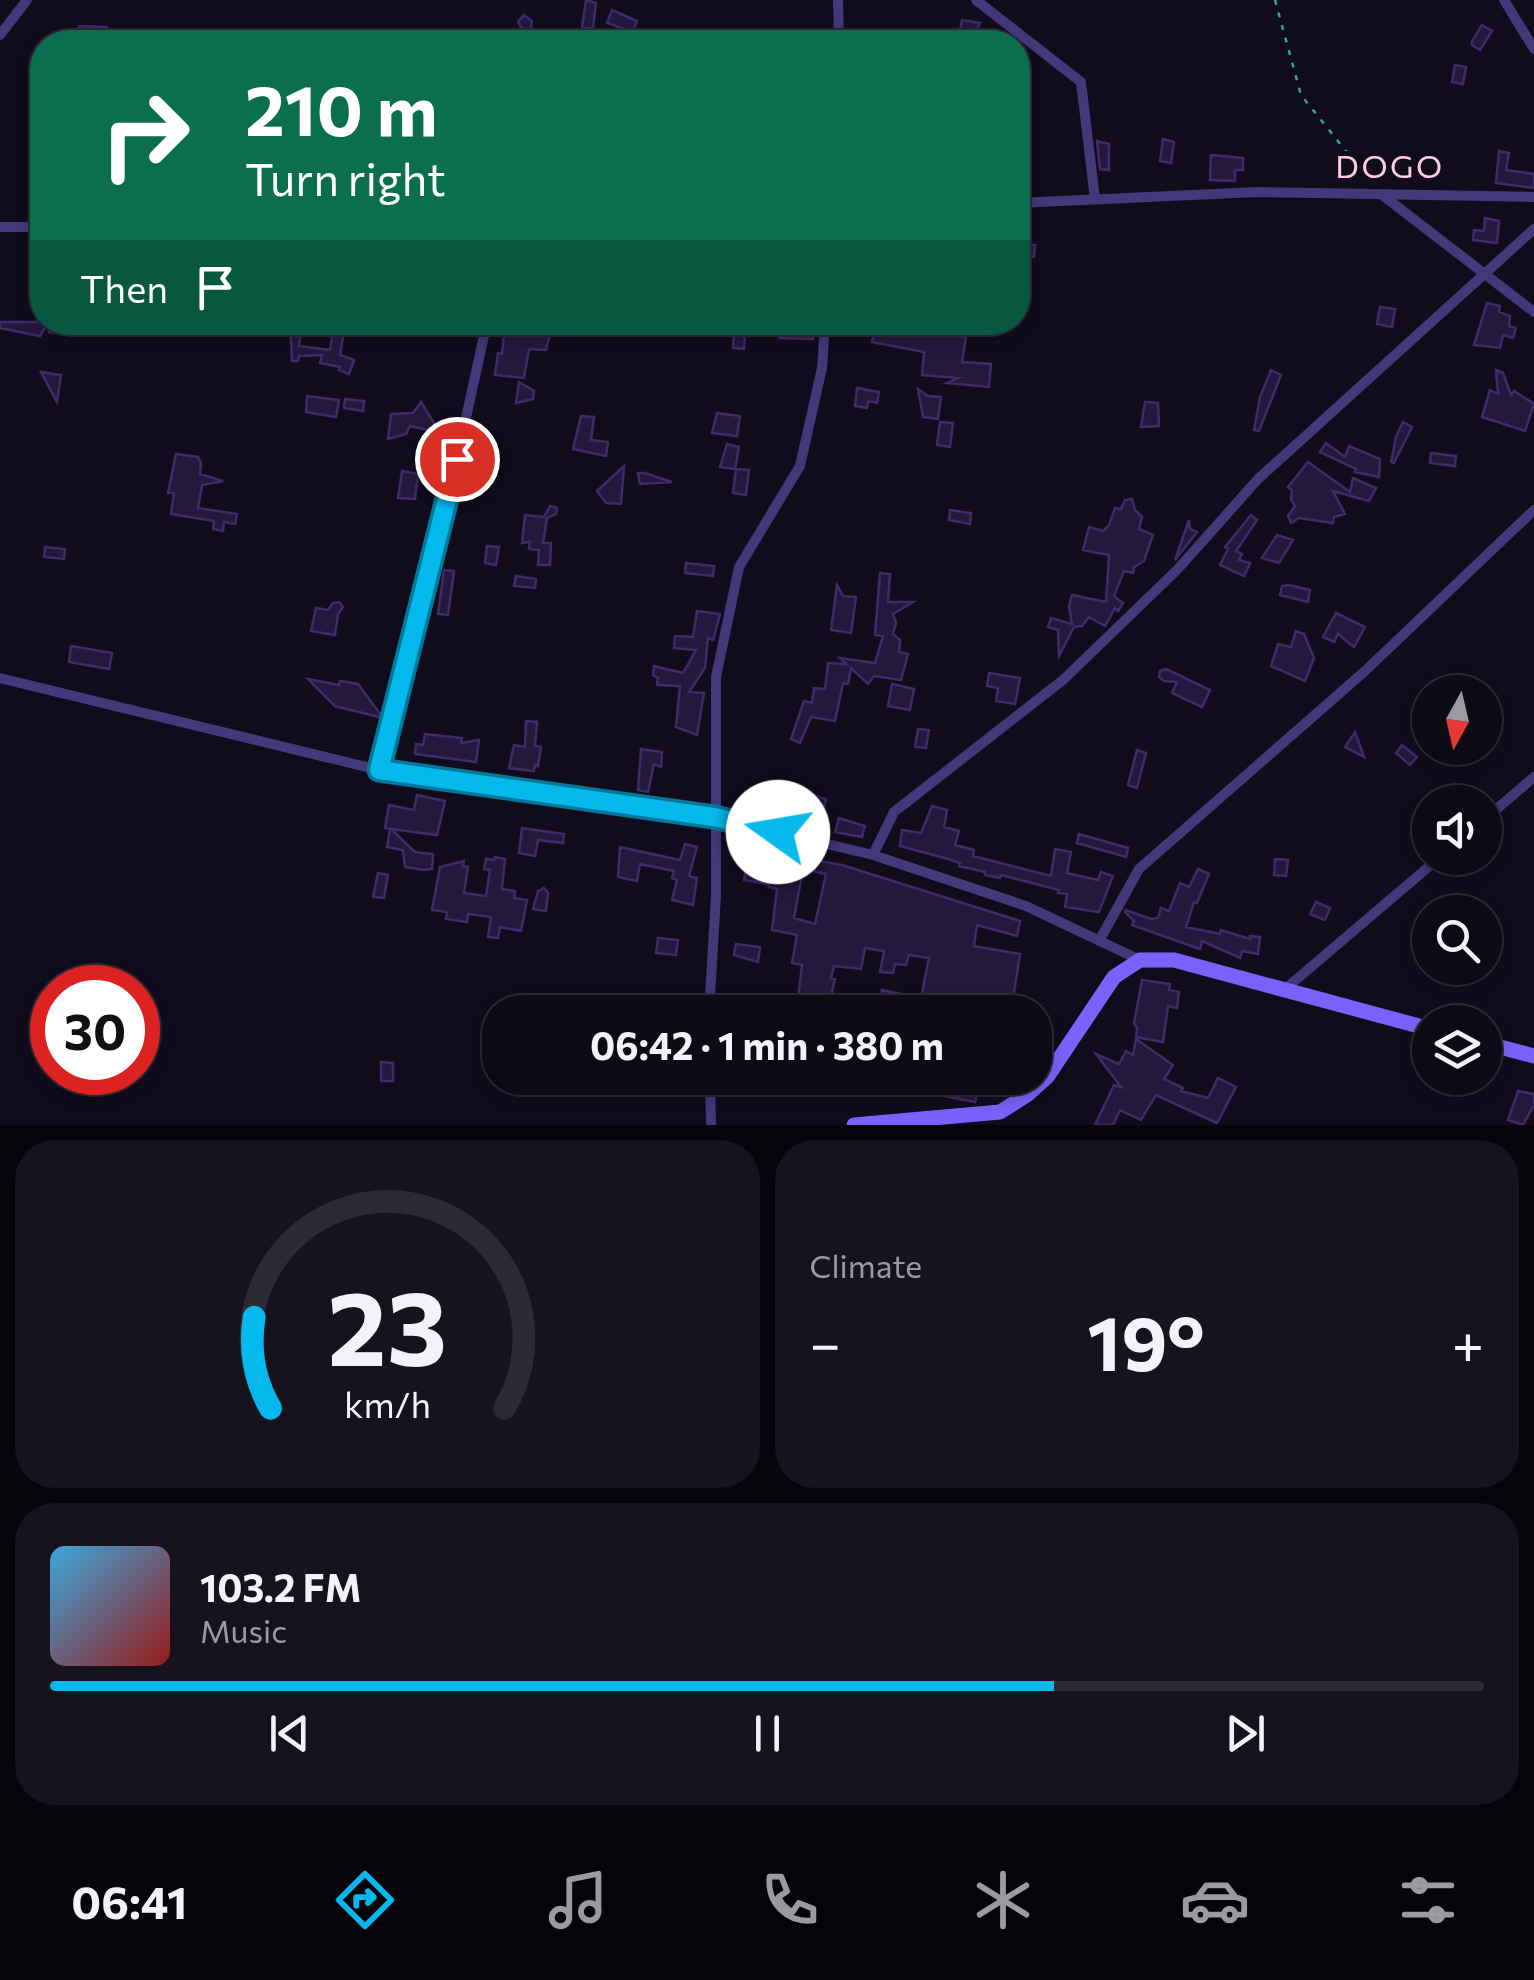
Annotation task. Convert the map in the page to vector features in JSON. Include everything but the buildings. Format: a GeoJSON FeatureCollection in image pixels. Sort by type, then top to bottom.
{"type":"FeatureCollection","features":[{"type":"Feature","properties":{"kind":"street"},"geometry":{"type":"LineString","coordinates":[[0,36],[26,0]]}},
{"type":"Feature","properties":{"kind":"street"},"geometry":{"type":"LineString","coordinates":[[838,0],[839,30]]}},
{"type":"Feature","properties":{"kind":"street"},"geometry":{"type":"LineString","coordinates":[[976,0],[1014,30]]}},
{"type":"Feature","properties":{"kind":"street"},"geometry":{"type":"LineString","coordinates":[[1504,0],[1534,48]]}},
{"type":"Feature","properties":{"kind":"street"},"geometry":{"type":"LineString","coordinates":[[1030,42],[1081,82],[1096,199]]}},
{"type":"Feature","properties":{"kind":"street"},"geometry":{"type":"LineString","coordinates":[[1030,202],[1257,192],[1534,197]]}},
{"type":"Feature","properties":{"kind":"street"},"geometry":{"type":"LineString","coordinates":[[1380,194],[1534,312]]}},
{"type":"Feature","properties":{"kind":"street"},"geometry":{"type":"LineString","coordinates":[[0,227],[30,227]]}},
{"type":"Feature","properties":{"kind":"street"},"geometry":{"type":"LineString","coordinates":[[873,855],[894,812],[1064,680],[1178,570],[1258,479],[1534,229]]}},
{"type":"Feature","properties":{"kind":"street"},"geometry":{"type":"LineString","coordinates":[[379,770],[442,527],[484,335]]}},
{"type":"Feature","properties":{"kind":"street"},"geometry":{"type":"LineString","coordinates":[[710,995],[716,896],[716,676],[739,567],[800,466],[822,368],[824,335]]}},
{"type":"Feature","properties":{"kind":"street"},"geometry":{"type":"LineString","coordinates":[[1099,941],[1139,869],[1366,671],[1534,510]]}},
{"type":"Feature","properties":{"kind":"street"},"geometry":{"type":"LineString","coordinates":[[0,678],[379,770],[714,817],[873,855],[1026,906],[1140,960],[1174,960],[1412,1023]]}},
{"type":"Feature","properties":{"kind":"street"},"geometry":{"type":"LineString","coordinates":[[1502,804],[1534,777]]}},
{"type":"Feature","properties":{"kind":"street"},"geometry":{"type":"LineString","coordinates":[[1284,990],[1420,875]]}},
{"type":"Feature","properties":{"kind":"street"},"geometry":{"type":"LineString","coordinates":[[854,1125],[1000,1112],[1027,1096],[1046,1077],[1114,977],[1140,960]]}},
{"type":"Feature","properties":{"kind":"street"},"geometry":{"type":"LineString","coordinates":[[1502,1048],[1534,1056]]}},
{"type":"Feature","properties":{"kind":"street"},"geometry":{"type":"LineString","coordinates":[[711,1095],[712,1125]]}},
{"type":"Feature","properties":{"kind":"path"},"geometry":{"type":"LineString","coordinates":[[1274,0],[1301,95],[1380,194]]}},
{"type":"Feature","properties":{"kind":"district","name":"DOGO"},"geometry":{"type":"Point","coordinates":[1390,165]}},
{"type":"Feature","properties":{"kind":"route"},"geometry":{"type":"LineString","coordinates":[[457,459],[379,770],[714,817],[778,832]]}}]}
